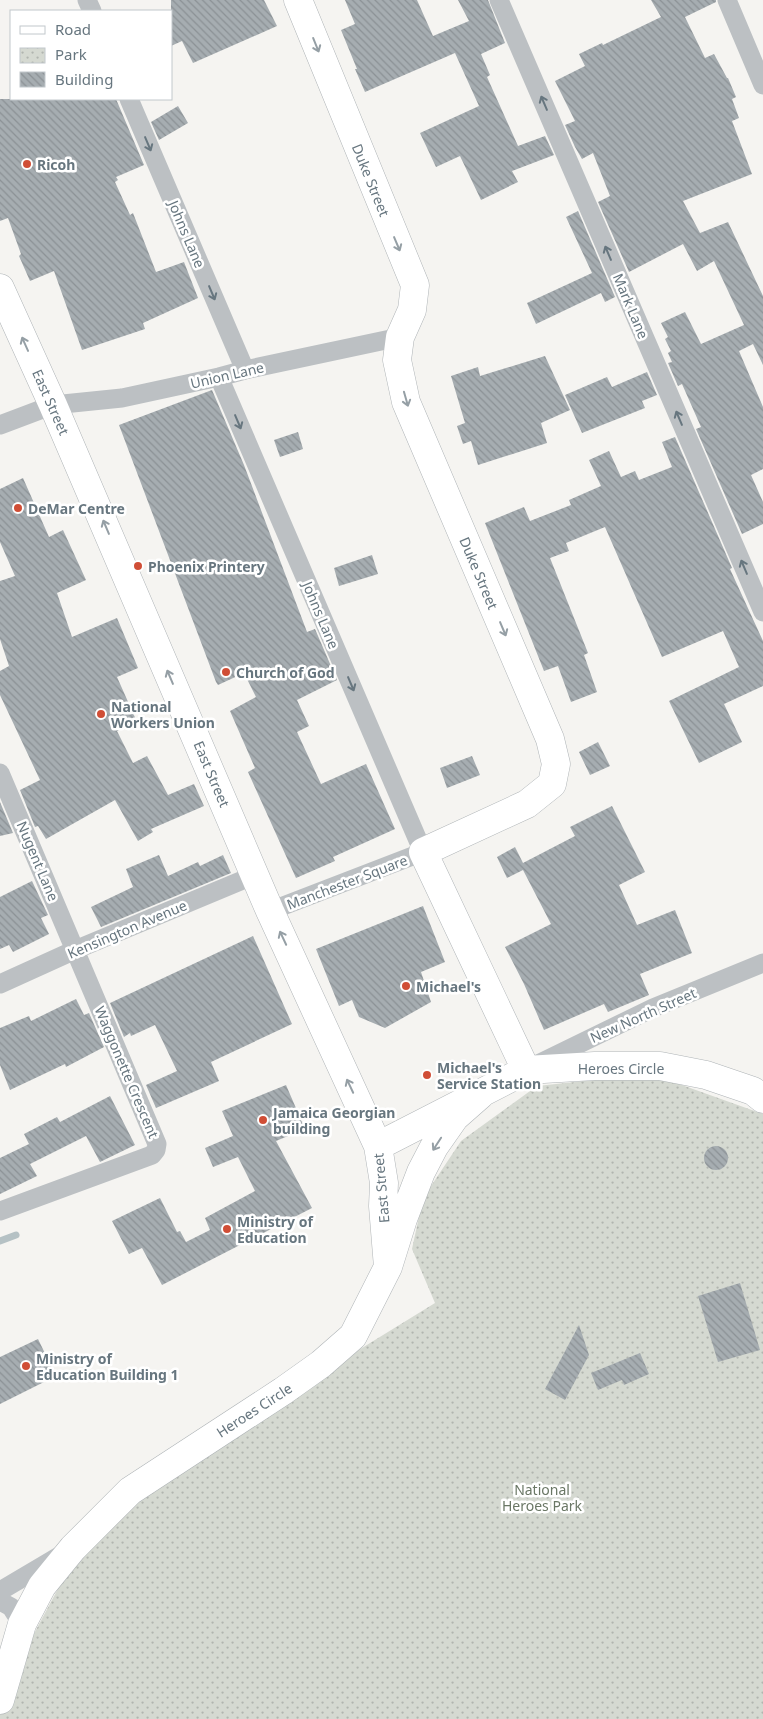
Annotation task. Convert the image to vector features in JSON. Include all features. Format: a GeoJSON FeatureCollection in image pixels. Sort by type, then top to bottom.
{"type":"FeatureCollection","features":[{"type":"Feature","properties":{"kind":"main road","name":"Duke Street"},"geometry":{"type":"LineString","coordinates":[[298,0],[415,285],[412,310],[400,337],[397,360],[406,402],[550,739],[556,764],[552,784],[527,804],[423,852]]}},
{"type":"Feature","properties":{"kind":"main road","name":"East Street"},"geometry":{"type":"LineString","coordinates":[[0,288],[53,405],[270,911],[378,1146],[384,1183],[383,1206],[390,1261]]}},
{"type":"Feature","properties":{"kind":"main road"},"geometry":{"type":"LineString","coordinates":[[423,852],[526,1070]]}},
{"type":"Feature","properties":{"kind":"main road","name":"Heroes Circle"},"geometry":{"type":"LineString","coordinates":[[378,1146],[526,1070],[595,1066],[660,1066],[706,1076],[753,1091],[763,1099]]}},
{"type":"Feature","properties":{"kind":"main road","name":"Heroes Circle"},"geometry":{"type":"LineString","coordinates":[[0,1700],[22,1624],[42,1586],[73,1548],[130,1491],[284,1391],[321,1364],[353,1336],[390,1261],[403,1219],[421,1172],[434,1147],[455,1117],[480,1095]]}},
{"type":"Feature","properties":{"kind":"street","name":"Mark Lane"},"geometry":{"type":"LineString","coordinates":[[499,0],[763,612]]}},
{"type":"Feature","properties":{"kind":"street"},"geometry":{"type":"LineString","coordinates":[[727,0],[763,85]]}},
{"type":"Feature","properties":{"kind":"street","name":"Johns Lane"},"geometry":{"type":"LineString","coordinates":[[129,100],[246,370]]}},
{"type":"Feature","properties":{"kind":"street","name":"Union Lane"},"geometry":{"type":"LineString","coordinates":[[0,425],[53,405],[122,398],[400,337]]}},
{"type":"Feature","properties":{"kind":"street","name":"Johns Lane"},"geometry":{"type":"LineString","coordinates":[[219,377],[423,852]]}},
{"type":"Feature","properties":{"kind":"street","name":"Nugent Lane"},"geometry":{"type":"LineString","coordinates":[[0,773],[76,950]]}},
{"type":"Feature","properties":{"kind":"street","name":"Manchester Square"},"geometry":{"type":"LineString","coordinates":[[270,911],[423,852]]}},
{"type":"Feature","properties":{"kind":"street","name":"Kensington Avenue"},"geometry":{"type":"LineString","coordinates":[[0,984],[255,875]]}},
{"type":"Feature","properties":{"kind":"street","name":"Waggonette Crescent"},"geometry":{"type":"LineString","coordinates":[[0,1211],[152,1155],[156,1150],[157,1144],[76,950]]}},
{"type":"Feature","properties":{"kind":"street","name":"New North Street"},"geometry":{"type":"LineString","coordinates":[[526,1070],[653,1008],[763,964]]}},
{"type":"Feature","properties":{"kind":"street"},"geometry":{"type":"LineString","coordinates":[[0,1591],[73,1548]]}},
{"type":"Feature","properties":{"kind":"street"},"geometry":{"type":"LineString","coordinates":[[0,1601],[11,1607],[22,1624]]}},
{"type":"Feature","properties":{"kind":"green space","name":"National Heroes Park"},"geometry":{"type":"Polygon","coordinates":[[[651,1074],[763,1114],[763,1719],[0,1719],[0,1697],[75,1557],[169,1467],[435,1303],[412,1249],[423,1198],[461,1141],[537,1086],[651,1074]]]}},
{"type":"Feature","properties":{"kind":"building"},"geometry":{"type":"Polygon","coordinates":[[[171,0],[264,0],[277,26],[193,63],[182,41],[172,46],[171,0]]]}},
{"type":"Feature","properties":{"kind":"building"},"geometry":{"type":"Polygon","coordinates":[[[345,0],[417,0],[433,36],[469,21],[458,0],[488,0],[505,43],[481,54],[490,75],[487,77],[518,146],[545,136],[554,155],[512,171],[518,182],[481,200],[460,156],[436,167],[420,133],[479,106],[455,53],[365,92],[341,30],[355,24],[345,0]]]}},
{"type":"Feature","properties":{"kind":"building"},"geometry":{"type":"Polygon","coordinates":[[[651,0],[716,0],[716,2],[685,17],[705,58],[714,54],[728,78],[736,97],[732,99],[739,118],[732,121],[752,174],[683,201],[700,233],[728,222],[763,296],[763,365],[753,344],[739,351],[763,407],[763,469],[751,475],[763,502],[763,524],[742,534],[696,429],[701,427],[682,384],[678,386],[668,363],[672,362],[668,353],[671,351],[665,339],[668,337],[661,323],[685,312],[701,344],[744,325],[714,261],[697,271],[683,244],[629,272],[598,202],[610,196],[593,153],[582,159],[575,147],[565,125],[575,121],[555,81],[585,66],[579,54],[602,43],[603,45],[661,17],[651,0]]]}},
{"type":"Feature","properties":{"kind":"building"},"geometry":{"type":"Polygon","coordinates":[[[0,99],[116,100],[144,165],[116,177],[118,180],[115,182],[130,215],[133,213],[156,272],[184,262],[198,298],[143,323],[145,329],[82,350],[54,271],[30,281],[19,256],[21,254],[8,218],[0,221],[0,99]]]}},
{"type":"Feature","properties":{"kind":"building"},"geometry":{"type":"Polygon","coordinates":[[[178,106],[188,123],[159,140],[151,122],[178,106]]]}},
{"type":"Feature","properties":{"kind":"building"},"geometry":{"type":"Polygon","coordinates":[[[578,211],[615,297],[605,302],[601,293],[536,324],[527,303],[592,273],[566,217],[578,211]]]}},
{"type":"Feature","properties":{"kind":"building"},"geometry":{"type":"Polygon","coordinates":[[[545,356],[570,410],[541,423],[547,443],[478,465],[471,441],[463,444],[457,426],[465,423],[451,376],[478,367],[480,376],[545,356]]]}},
{"type":"Feature","properties":{"kind":"building"},"geometry":{"type":"Polygon","coordinates":[[[647,372],[657,395],[642,401],[645,408],[582,433],[565,395],[607,377],[612,387],[647,372]]]}},
{"type":"Feature","properties":{"kind":"building"},"geometry":{"type":"Polygon","coordinates":[[[212,390],[244,465],[307,632],[315,629],[337,680],[297,700],[309,726],[297,732],[321,784],[366,764],[395,829],[333,857],[335,861],[296,878],[248,772],[255,768],[230,711],[256,697],[244,673],[218,685],[216,682],[119,425],[212,390]]]}},
{"type":"Feature","properties":{"kind":"building"},"geometry":{"type":"Polygon","coordinates":[[[298,432],[303,449],[280,457],[274,440],[298,432]]]}},
{"type":"Feature","properties":{"kind":"building"},"geometry":{"type":"Polygon","coordinates":[[[675,437],[732,568],[730,569],[763,641],[763,686],[724,704],[742,742],[699,763],[669,701],[739,667],[723,631],[662,657],[605,527],[566,543],[569,551],[550,558],[588,653],[584,655],[597,692],[571,702],[558,666],[544,671],[485,523],[524,507],[530,521],[571,505],[569,500],[601,486],[589,460],[609,451],[621,477],[635,471],[639,480],[672,467],[662,442],[675,437]]]}},
{"type":"Feature","properties":{"kind":"building"},"geometry":{"type":"Polygon","coordinates":[[[23,478],[49,537],[63,530],[86,580],[57,593],[72,637],[117,618],[138,668],[117,677],[137,722],[117,731],[133,763],[147,756],[168,795],[194,784],[204,806],[151,829],[153,832],[138,841],[115,800],[46,839],[38,826],[35,827],[20,790],[40,780],[0,695],[0,671],[9,666],[0,639],[0,581],[15,576],[0,542],[0,489],[23,478]]]}},
{"type":"Feature","properties":{"kind":"building"},"geometry":{"type":"Polygon","coordinates":[[[372,555],[378,574],[339,586],[334,568],[372,555]]]}},
{"type":"Feature","properties":{"kind":"building"},"geometry":{"type":"Polygon","coordinates":[[[598,742],[610,766],[590,775],[579,752],[598,742]]]}},
{"type":"Feature","properties":{"kind":"building"},"geometry":{"type":"Polygon","coordinates":[[[472,756],[480,775],[447,788],[440,768],[472,756]]]}},
{"type":"Feature","properties":{"kind":"building"},"geometry":{"type":"Polygon","coordinates":[[[0,802],[13,833],[0,836],[0,802]]]}},
{"type":"Feature","properties":{"kind":"building"},"geometry":{"type":"Polygon","coordinates":[[[612,806],[645,872],[619,885],[637,925],[675,910],[692,953],[640,974],[649,995],[608,1012],[604,1004],[544,1030],[505,947],[551,924],[523,870],[507,878],[497,857],[515,847],[523,863],[575,836],[570,827],[612,806]]]}},
{"type":"Feature","properties":{"kind":"building"},"geometry":{"type":"Polygon","coordinates":[[[159,855],[168,876],[198,862],[200,866],[223,855],[231,873],[101,927],[91,907],[133,887],[126,869],[159,855]]]}},
{"type":"Feature","properties":{"kind":"building"},"geometry":{"type":"Polygon","coordinates":[[[32,881],[48,915],[41,918],[49,934],[13,952],[9,945],[0,949],[0,897],[32,881]]]}},
{"type":"Feature","properties":{"kind":"building"},"geometry":{"type":"Polygon","coordinates":[[[423,906],[445,962],[421,972],[431,1002],[385,1028],[359,1017],[352,1000],[339,1006],[316,949],[423,906]]]}},
{"type":"Feature","properties":{"kind":"building"},"geometry":{"type":"Polygon","coordinates":[[[253,936],[292,1024],[211,1062],[219,1081],[156,1108],[146,1085],[177,1071],[155,1025],[131,1036],[130,1033],[124,1037],[110,1003],[253,936]]]}},
{"type":"Feature","properties":{"kind":"building"},"geometry":{"type":"Polygon","coordinates":[[[76,999],[84,1015],[89,1013],[104,1047],[66,1067],[65,1064],[10,1090],[0,1065],[0,1028],[29,1016],[31,1021],[76,999]]]}},
{"type":"Feature","properties":{"kind":"building"},"geometry":{"type":"Polygon","coordinates":[[[286,1085],[305,1129],[276,1141],[312,1208],[162,1285],[142,1248],[129,1254],[112,1221],[160,1198],[177,1232],[180,1231],[186,1242],[210,1230],[205,1218],[255,1191],[238,1157],[213,1167],[205,1148],[233,1136],[222,1111],[286,1085]]]}},
{"type":"Feature","properties":{"kind":"building"},"geometry":{"type":"Polygon","coordinates":[[[110,1096],[135,1145],[100,1162],[86,1136],[30,1164],[37,1176],[0,1194],[0,1158],[29,1144],[24,1134],[57,1117],[60,1122],[110,1096]]]}},
{"type":"Feature","properties":{"kind":"building"},"geometry":{"type":"Polygon","coordinates":[[[716,1146],[724,1150],[728,1158],[724,1166],[716,1170],[708,1166],[704,1158],[708,1150],[716,1146]]]}},
{"type":"Feature","properties":{"kind":"building"},"geometry":{"type":"Polygon","coordinates":[[[740,1283],[760,1350],[718,1362],[698,1296],[740,1283]]]}},
{"type":"Feature","properties":{"kind":"building"},"geometry":{"type":"Polygon","coordinates":[[[579,1325],[589,1355],[565,1400],[545,1389],[579,1325]]]}},
{"type":"Feature","properties":{"kind":"building","name":"Ministry of Education Building 1"},"geometry":{"type":"Polygon","coordinates":[[[38,1339],[56,1376],[0,1404],[0,1357],[38,1339]]]}},
{"type":"Feature","properties":{"kind":"building"},"geometry":{"type":"Polygon","coordinates":[[[640,1353],[649,1374],[624,1385],[622,1380],[598,1390],[591,1373],[640,1353]]]}},
{"type":"Feature","properties":{"kind":"waterway"},"geometry":{"type":"LineString","coordinates":[[0,1241],[16,1235]]}},
{"type":"Feature","properties":{"kind":"place","name":"Ricoh"},"geometry":{"type":"Point","coordinates":[27,164]}},
{"type":"Feature","properties":{"kind":"place","name":"DeMar Centre"},"geometry":{"type":"Point","coordinates":[18,508]}},
{"type":"Feature","properties":{"kind":"place","name":"Phoenix Printery"},"geometry":{"type":"Point","coordinates":[138,566]}},
{"type":"Feature","properties":{"kind":"place","name":"Church of God"},"geometry":{"type":"Point","coordinates":[226,672]}},
{"type":"Feature","properties":{"kind":"place","name":"National Workers Union"},"geometry":{"type":"Point","coordinates":[101,714]}},
{"type":"Feature","properties":{"kind":"place","name":"Michael's"},"geometry":{"type":"Point","coordinates":[406,986]}},
{"type":"Feature","properties":{"kind":"place","name":"Michael's Service Station"},"geometry":{"type":"Point","coordinates":[427,1075]}},
{"type":"Feature","properties":{"kind":"place","name":"Jamaica Georgian building"},"geometry":{"type":"Point","coordinates":[263,1120]}},
{"type":"Feature","properties":{"kind":"place","name":"Ministry of Education"},"geometry":{"type":"Point","coordinates":[227,1229]}},
{"type":"Feature","properties":{"kind":"place","name":"Ministry of Education Building 1"},"geometry":{"type":"Point","coordinates":[26,1366]}}]}
